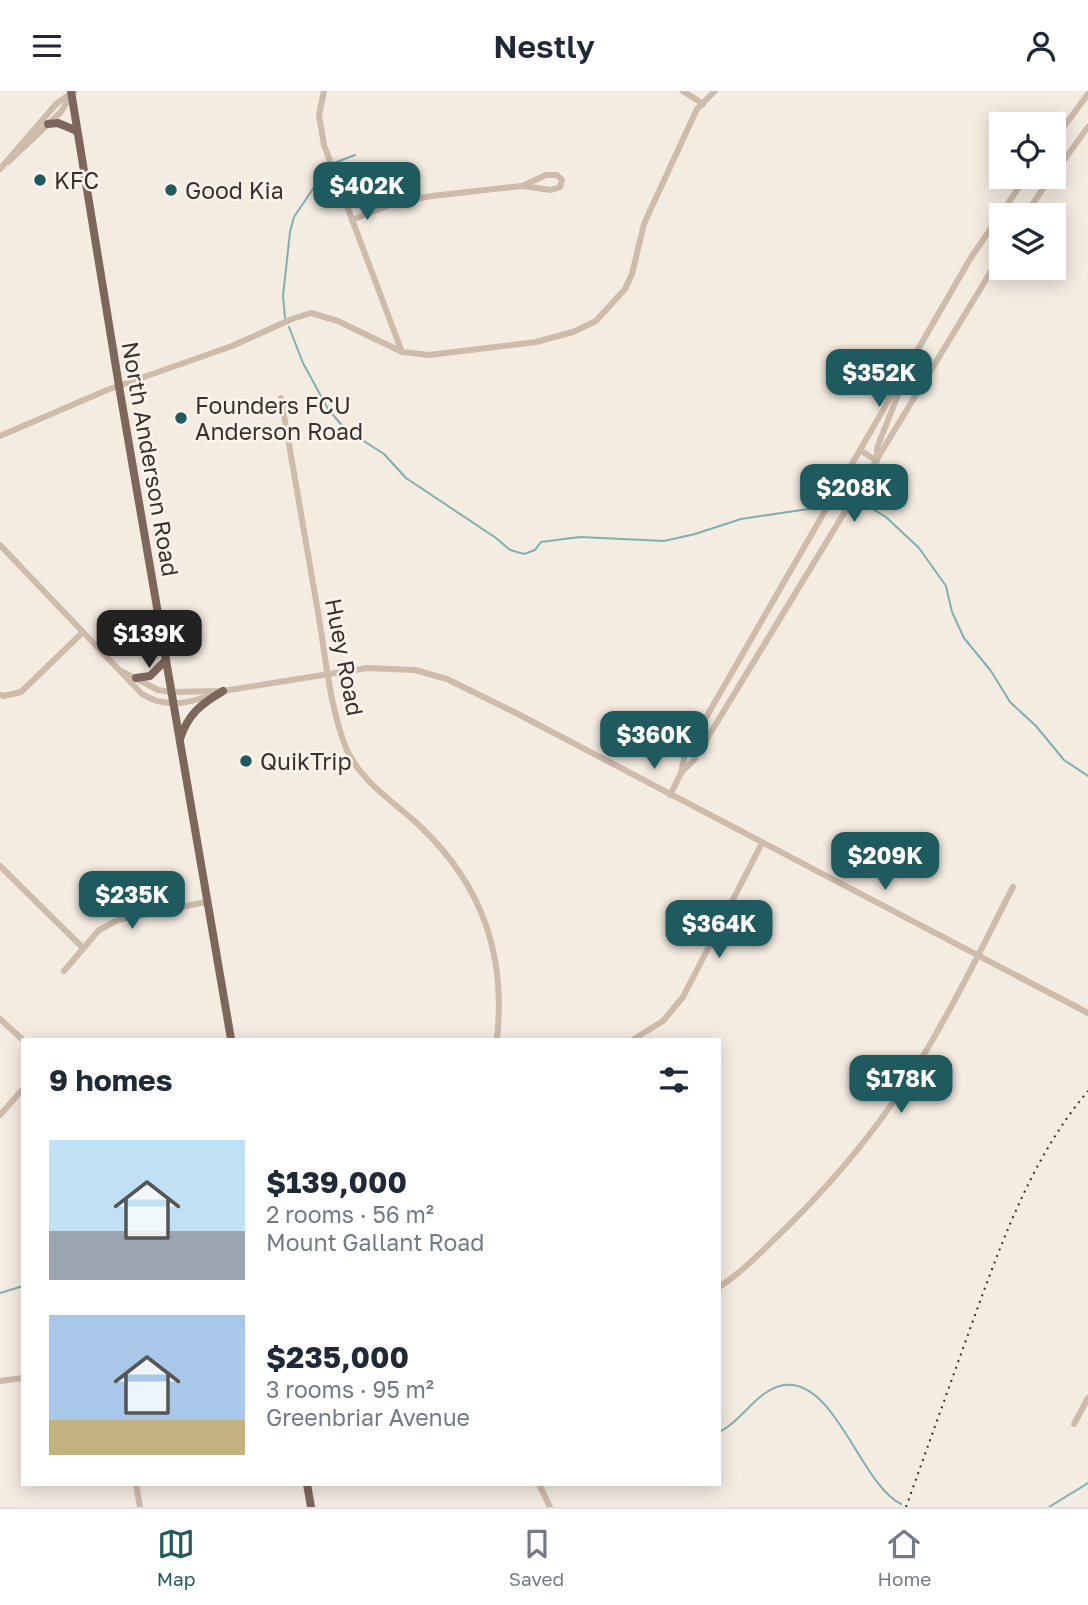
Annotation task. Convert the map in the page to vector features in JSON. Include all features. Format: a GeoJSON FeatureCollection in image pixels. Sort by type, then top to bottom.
{"type":"FeatureCollection","features":[{"type":"Feature","properties":{"kind":"main road","name":"North Anderson Road"},"geometry":{"type":"LineString","coordinates":[[73,92],[119,386],[231,1038]]}},
{"type":"Feature","properties":{"kind":"main road"},"geometry":{"type":"LineString","coordinates":[[48,124],[58,123],[77,131]]}},
{"type":"Feature","properties":{"kind":"main road"},"geometry":{"type":"LineString","coordinates":[[136,678],[150,676],[166,660]]}},
{"type":"Feature","properties":{"kind":"main road"},"geometry":{"type":"LineString","coordinates":[[180,742],[184,727],[194,710],[223,691]]}},
{"type":"Feature","properties":{"kind":"main road"},"geometry":{"type":"LineString","coordinates":[[307,1486],[311,1507]]}},
{"type":"Feature","properties":{"kind":"street"},"geometry":{"type":"LineString","coordinates":[[324,91],[319,115],[324,145],[402,352]]}},
{"type":"Feature","properties":{"kind":"street"},"geometry":{"type":"LineString","coordinates":[[683,91],[703,104]]}},
{"type":"Feature","properties":{"kind":"street"},"geometry":{"type":"LineString","coordinates":[[0,436],[119,386],[232,346],[312,313],[338,321],[402,352],[440,354],[536,342],[573,332],[596,321],[625,289],[632,274],[644,224],[698,109],[715,91]]}},
{"type":"Feature","properties":{"kind":"street"},"geometry":{"type":"LineString","coordinates":[[6,163],[13,160],[61,112],[73,92]]}},
{"type":"Feature","properties":{"kind":"street"},"geometry":{"type":"LineString","coordinates":[[0,169],[57,103],[73,92]]}},
{"type":"Feature","properties":{"kind":"street"},"geometry":{"type":"LineString","coordinates":[[1066,124],[1088,94]]}},
{"type":"Feature","properties":{"kind":"street"},"geometry":{"type":"LineString","coordinates":[[1066,156],[1088,127]]}},
{"type":"Feature","properties":{"kind":"street"},"geometry":{"type":"LineString","coordinates":[[352,220],[394,203],[522,186],[551,190],[561,187],[562,180],[557,175],[546,175],[522,186]]}},
{"type":"Feature","properties":{"kind":"street"},"geometry":{"type":"LineString","coordinates":[[670,795],[681,773],[685,754],[970,259],[1018,189]]}},
{"type":"Feature","properties":{"kind":"street"},"geometry":{"type":"LineString","coordinates":[[681,773],[694,760],[989,275]]}},
{"type":"Feature","properties":{"kind":"street"},"geometry":{"type":"LineString","coordinates":[[877,461],[877,448],[907,378],[911,362]]}},
{"type":"Feature","properties":{"kind":"street","name":"Huey Road"},"geometry":{"type":"LineString","coordinates":[[281,398],[328,673],[347,750],[366,778],[421,828],[455,864],[477,901],[489,931],[497,964],[500,1009],[497,1038]]}},
{"type":"Feature","properties":{"kind":"street"},"geometry":{"type":"LineString","coordinates":[[860,450],[877,461]]}},
{"type":"Feature","properties":{"kind":"street"},"geometry":{"type":"LineString","coordinates":[[0,545],[148,698],[173,704],[198,700],[223,691]]}},
{"type":"Feature","properties":{"kind":"street"},"geometry":{"type":"LineString","coordinates":[[0,695],[21,692],[83,632]]}},
{"type":"Feature","properties":{"kind":"street"},"geometry":{"type":"LineString","coordinates":[[121,671],[158,690],[171,692],[223,691],[367,668],[415,670],[447,679],[1088,1013]]}},
{"type":"Feature","properties":{"kind":"street"},"geometry":{"type":"LineString","coordinates":[[636,1038],[663,1021],[683,997],[762,843]]}},
{"type":"Feature","properties":{"kind":"street"},"geometry":{"type":"LineString","coordinates":[[0,866],[83,948]]}},
{"type":"Feature","properties":{"kind":"street"},"geometry":{"type":"LineString","coordinates":[[721,1285],[794,1220],[860,1147],[891,1105],[923,1057],[1013,887]]}},
{"type":"Feature","properties":{"kind":"street"},"geometry":{"type":"LineString","coordinates":[[64,971],[99,930],[118,920],[206,902]]}},
{"type":"Feature","properties":{"kind":"street"},"geometry":{"type":"LineString","coordinates":[[0,1019],[21,1038]]}},
{"type":"Feature","properties":{"kind":"street"},"geometry":{"type":"LineString","coordinates":[[0,1115],[21,1091]]}},
{"type":"Feature","properties":{"kind":"street"},"geometry":{"type":"LineString","coordinates":[[0,1381],[21,1378]]}},
{"type":"Feature","properties":{"kind":"street"},"geometry":{"type":"LineString","coordinates":[[1074,1424],[1088,1398]]}},
{"type":"Feature","properties":{"kind":"street"},"geometry":{"type":"LineString","coordinates":[[136,1486],[140,1507]]}},
{"type":"Feature","properties":{"kind":"street"},"geometry":{"type":"LineString","coordinates":[[541,1486],[550,1507]]}},
{"type":"Feature","properties":{"kind":"waterway"},"geometry":{"type":"LineString","coordinates":[[334,163],[355,155]]}},
{"type":"Feature","properties":{"kind":"waterway"},"geometry":{"type":"LineString","coordinates":[[285,318],[283,296],[294,217],[327,168]]}},
{"type":"Feature","properties":{"kind":"waterway"},"geometry":{"type":"LineString","coordinates":[[289,327],[303,363],[328,409],[345,429],[384,454],[406,478],[510,550],[524,554],[535,550],[541,542],[580,537],[664,541],[741,519],[815,508]]}},
{"type":"Feature","properties":{"kind":"waterway"},"geometry":{"type":"LineString","coordinates":[[860,507],[871,508],[886,517],[919,548],[946,586],[952,612],[964,638],[991,671],[1010,702],[1036,726],[1064,760],[1088,776]]}},
{"type":"Feature","properties":{"kind":"waterway"},"geometry":{"type":"LineString","coordinates":[[0,1293],[21,1287]]}},
{"type":"Feature","properties":{"kind":"waterway"},"geometry":{"type":"LineString","coordinates":[[721,1431],[757,1399],[774,1388],[784,1385],[802,1387],[818,1398],[833,1415],[873,1476],[887,1493],[901,1504]]}},
{"type":"Feature","properties":{"kind":"waterway"},"geometry":{"type":"LineString","coordinates":[[1049,1507],[1088,1483]]}},
{"type":"Feature","properties":{"kind":"railway"},"geometry":{"type":"LineString","coordinates":[[906,1507],[1009,1227],[1051,1142],[1088,1091]]}},
{"type":"Feature","properties":{"kind":"place","name":"KFC"},"geometry":{"type":"Point","coordinates":[40,180]}},
{"type":"Feature","properties":{"kind":"place","name":"Good Kia"},"geometry":{"type":"Point","coordinates":[171,190]}},
{"type":"Feature","properties":{"kind":"place","name":"Founders FCU Anderson Road"},"geometry":{"type":"Point","coordinates":[181,418]}},
{"type":"Feature","properties":{"kind":"place","name":"QuikTrip"},"geometry":{"type":"Point","coordinates":[246,761]}}]}
